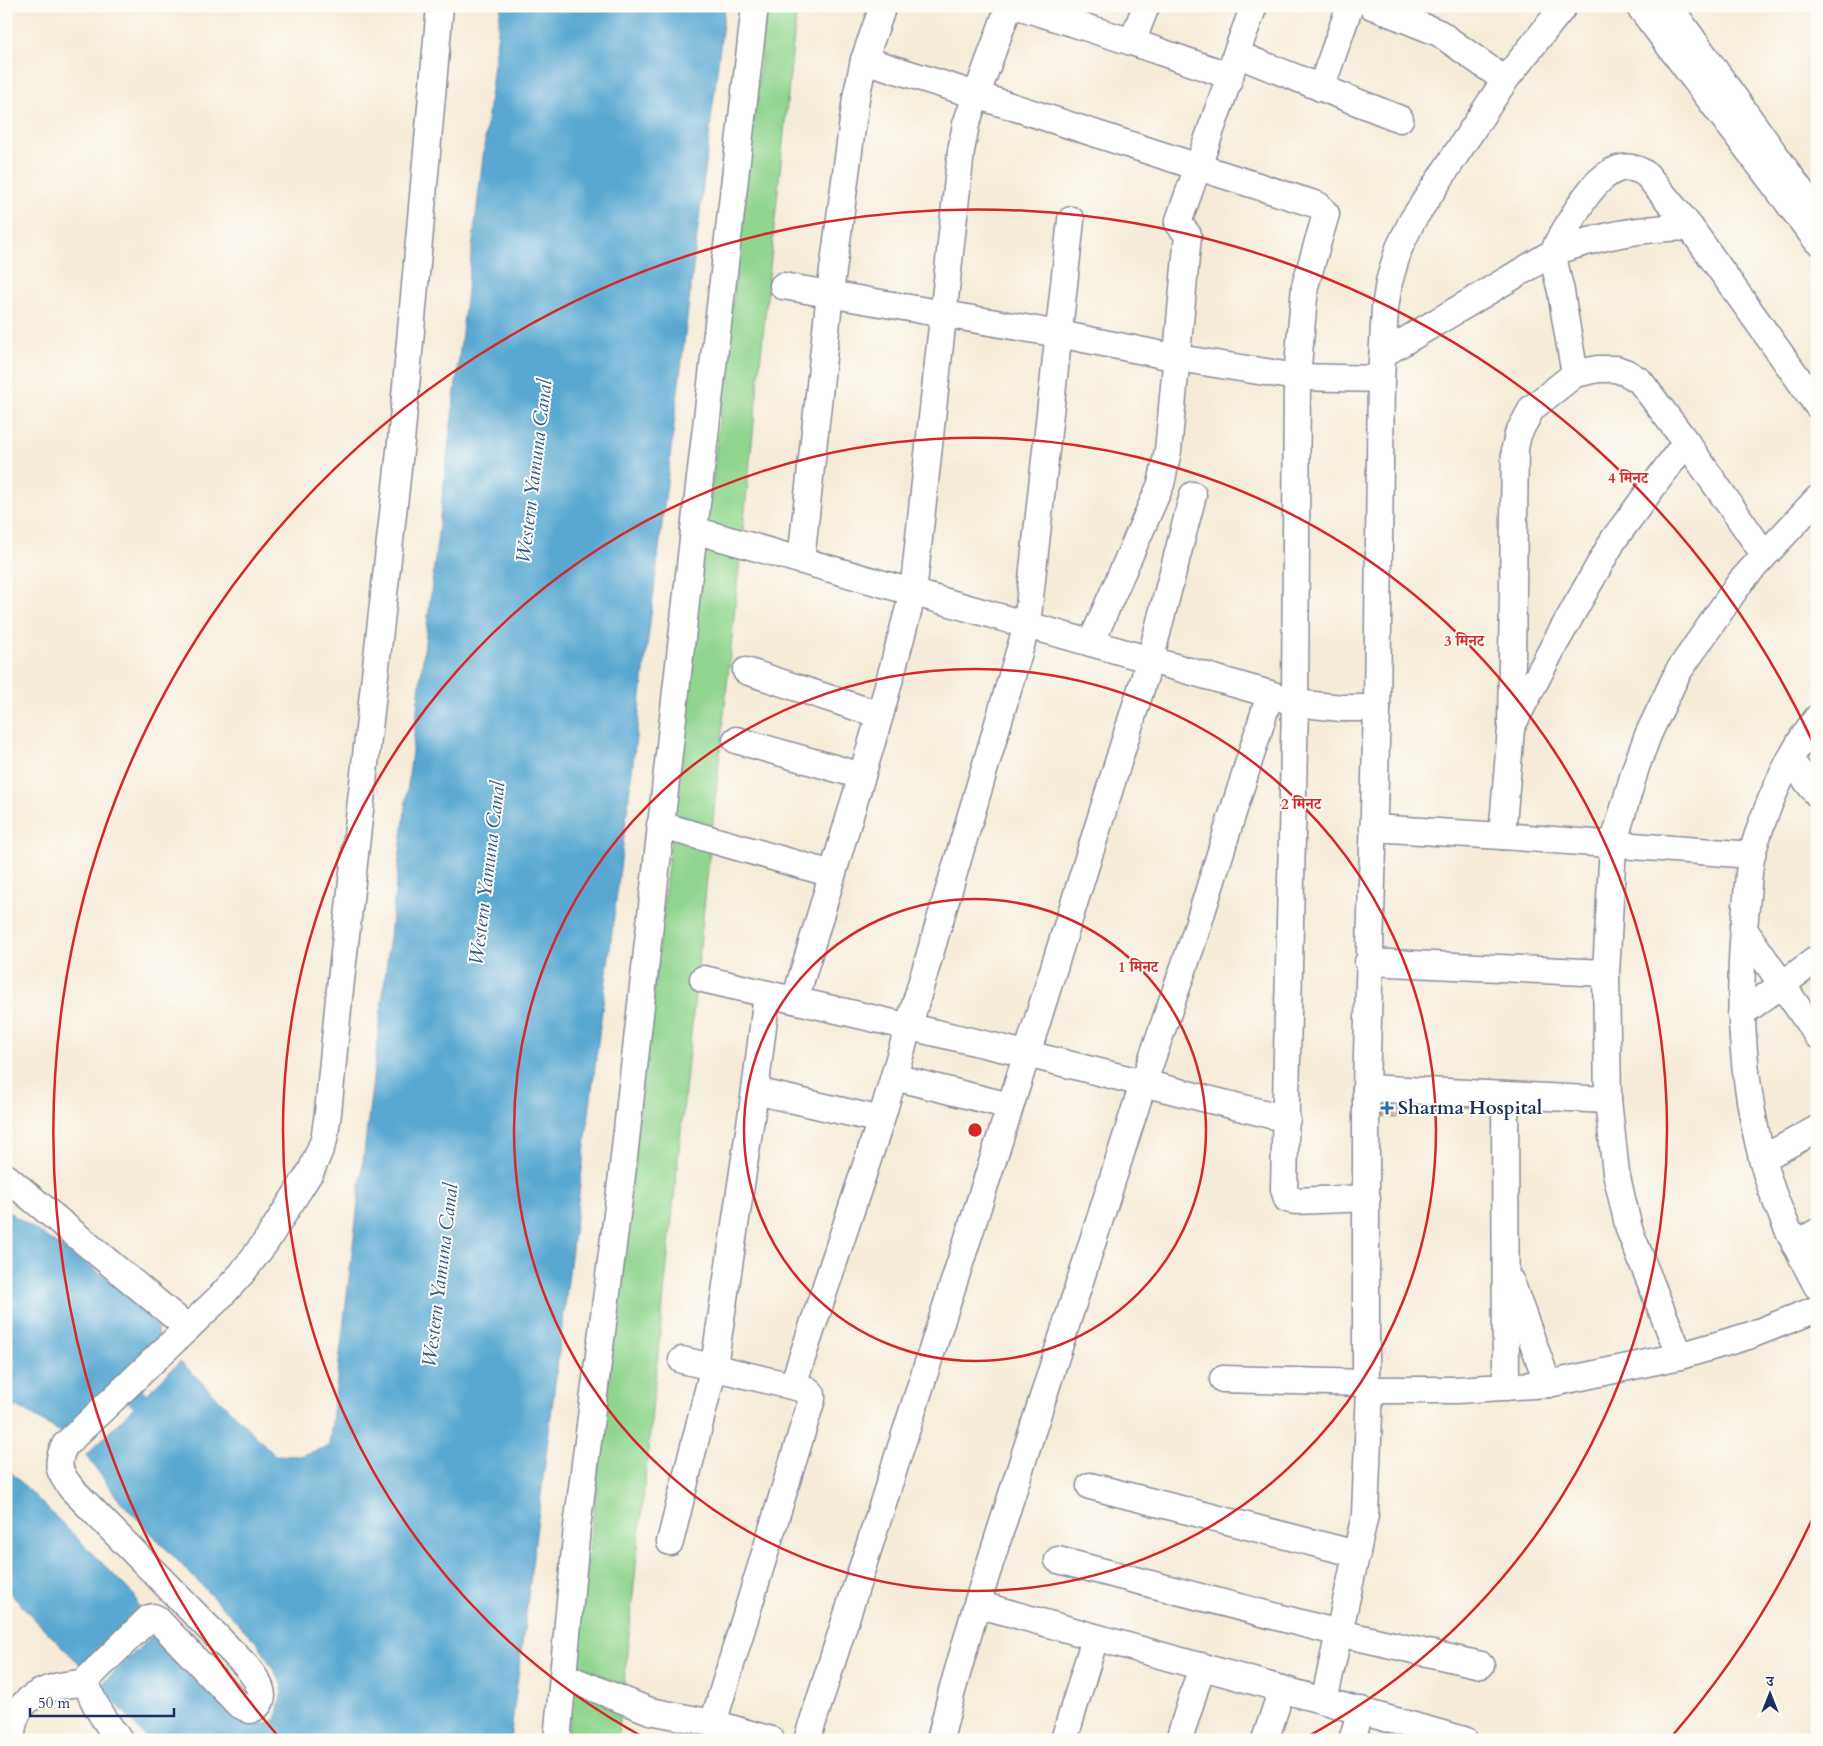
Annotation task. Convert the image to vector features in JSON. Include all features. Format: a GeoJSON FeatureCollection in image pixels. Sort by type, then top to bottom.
{"type":"FeatureCollection","features":[{"type":"Feature","properties":{"kind":"street"},"geometry":{"type":"LineString","coordinates":[[12,1740],[14,1718],[18,1709],[25,1702],[59,1685],[87,1680],[149,1618],[153,1617],[238,1704],[250,1710],[258,1705],[261,1689],[258,1680],[72,1489],[61,1476],[60,1454],[65,1445],[242,1273],[265,1243],[311,1171],[324,1140],[401,442],[440,6]]}},
{"type":"Feature","properties":{"kind":"street"},"geometry":{"type":"LineString","coordinates":[[557,1740],[577,1527],[622,1175],[660,824],[755,6]]}},
{"type":"Feature","properties":{"kind":"street"},"geometry":{"type":"LineString","coordinates":[[801,560],[830,293],[856,98],[864,60],[883,6]]}},
{"type":"Feature","properties":{"kind":"street"},"geometry":{"type":"LineString","coordinates":[[794,1000],[880,715],[913,593],[961,151],[966,124],[1009,6]]}},
{"type":"Feature","properties":{"kind":"street"},"geometry":{"type":"LineString","coordinates":[[1018,6],[1132,42],[1233,65],[1321,88],[1400,119]]}},
{"type":"Feature","properties":{"kind":"street"},"geometry":{"type":"LineString","coordinates":[[1132,42],[1146,6]]}},
{"type":"Feature","properties":{"kind":"street"},"geometry":{"type":"LineString","coordinates":[[1091,643],[1161,484],[1168,451],[1188,235],[1178,223],[1254,6]]}},
{"type":"Feature","properties":{"kind":"street"},"geometry":{"type":"LineString","coordinates":[[1321,88],[1350,6]]}},
{"type":"Feature","properties":{"kind":"street"},"geometry":{"type":"LineString","coordinates":[[1372,6],[1439,33],[1506,80]]}},
{"type":"Feature","properties":{"kind":"street"},"geometry":{"type":"LineString","coordinates":[[1324,1701],[1365,1515],[1368,1386],[1366,1088],[1368,962],[1377,708],[1382,366],[1385,308],[1389,282],[1399,248],[1412,220],[1506,80],[1564,6]]}},
{"type":"Feature","properties":{"kind":"street"},"geometry":{"type":"LineString","coordinates":[[1639,6],[1817,241]]}},
{"type":"Feature","properties":{"kind":"street"},"geometry":{"type":"LineString","coordinates":[[1669,6],[1817,212]]}},
{"type":"Feature","properties":{"kind":"street"},"geometry":{"type":"LineString","coordinates":[[864,60],[976,94],[1318,205],[1326,214],[1305,286],[1297,377],[1295,703],[1284,1189],[1287,1199],[1295,1201],[1367,1198]]}},
{"type":"Feature","properties":{"kind":"street"},"geometry":{"type":"LineString","coordinates":[[1575,374],[1554,252],[1579,205],[1598,181],[1619,168],[1629,167],[1640,169],[1648,175],[1690,227],[1817,405]]}},
{"type":"Feature","properties":{"kind":"street"},"geometry":{"type":"LineString","coordinates":[[793,1385],[881,1120],[1027,626],[1071,220]]}},
{"type":"Feature","properties":{"kind":"street"},"geometry":{"type":"LineString","coordinates":[[783,286],[1059,334],[1178,358],[1297,377],[1382,366],[1554,252],[1582,242],[1638,230],[1690,227]]}},
{"type":"Feature","properties":{"kind":"street"},"geometry":{"type":"LineString","coordinates":[[1502,836],[1511,729],[1515,458],[1518,434],[1532,408],[1575,374],[1598,369],[1616,369],[1640,381],[1686,442],[1764,554]]}},
{"type":"Feature","properties":{"kind":"street"},"geometry":{"type":"LineString","coordinates":[[1511,729],[1553,646],[1614,539],[1686,442]]}},
{"type":"Feature","properties":{"kind":"street"},"geometry":{"type":"LineString","coordinates":[[807,1740],[1027,1054],[1150,660],[1193,495]]}},
{"type":"Feature","properties":{"kind":"street"},"geometry":{"type":"LineString","coordinates":[[1680,1356],[1629,1229],[1616,1173],[1608,1100],[1606,973],[1613,845],[1636,767],[1648,735],[1678,672],[1735,588],[1764,554],[1817,499]]}},
{"type":"Feature","properties":{"kind":"street"},"geometry":{"type":"LineString","coordinates":[[694,530],[1270,694],[1295,703],[1341,708],[1377,708]]}},
{"type":"Feature","properties":{"kind":"street"},"geometry":{"type":"LineString","coordinates":[[746,670],[880,715]]}},
{"type":"Feature","properties":{"kind":"street"},"geometry":{"type":"LineString","coordinates":[[940,1740],[952,1690],[977,1604],[1143,1084],[1192,944],[1270,694]]}},
{"type":"Feature","properties":{"kind":"street"},"geometry":{"type":"LineString","coordinates":[[1817,718],[1790,760],[1752,855],[1744,928],[1741,1014],[1748,1094],[1762,1159],[1774,1196],[1806,1239],[1817,1286]]}},
{"type":"Feature","properties":{"kind":"street"},"geometry":{"type":"LineString","coordinates":[[736,740],[862,776]]}},
{"type":"Feature","properties":{"kind":"street"},"geometry":{"type":"LineString","coordinates":[[1790,760],[1817,794]]}},
{"type":"Feature","properties":{"kind":"street"},"geometry":{"type":"LineString","coordinates":[[660,824],[832,874]]}},
{"type":"Feature","properties":{"kind":"street"},"geometry":{"type":"LineString","coordinates":[[1373,828],[1752,855]]}},
{"type":"Feature","properties":{"kind":"street"},"geometry":{"type":"LineString","coordinates":[[1744,928],[1817,1035]]}},
{"type":"Feature","properties":{"kind":"street"},"geometry":{"type":"LineString","coordinates":[[1741,1014],[1817,959]]}},
{"type":"Feature","properties":{"kind":"street"},"geometry":{"type":"LineString","coordinates":[[1368,962],[1606,973]]}},
{"type":"Feature","properties":{"kind":"street"},"geometry":{"type":"LineString","coordinates":[[703,979],[1027,1054],[1287,1119]]}},
{"type":"Feature","properties":{"kind":"street"},"geometry":{"type":"LineString","coordinates":[[670,1542],[714,1366],[756,1091],[767,994]]}},
{"type":"Feature","properties":{"kind":"street"},"geometry":{"type":"LineString","coordinates":[[894,1077],[1010,1106]]}},
{"type":"Feature","properties":{"kind":"street"},"geometry":{"type":"LineString","coordinates":[[1366,1088],[1608,1100]]}},
{"type":"Feature","properties":{"kind":"street"},"geometry":{"type":"LineString","coordinates":[[756,1091],[881,1120]]}},
{"type":"Feature","properties":{"kind":"street"},"geometry":{"type":"LineString","coordinates":[[1505,1095],[1506,1387]]}},
{"type":"Feature","properties":{"kind":"street"},"geometry":{"type":"LineString","coordinates":[[1762,1159],[1817,1129]]}},
{"type":"Feature","properties":{"kind":"street"},"geometry":{"type":"LineString","coordinates":[[6,1177],[179,1336]]}},
{"type":"Feature","properties":{"kind":"street"},"geometry":{"type":"LineString","coordinates":[[1505,1265],[1548,1384]]}},
{"type":"Feature","properties":{"kind":"street"},"geometry":{"type":"LineString","coordinates":[[1223,1379],[1368,1386],[1378,1390],[1457,1390],[1548,1384],[1680,1356],[1748,1336],[1817,1309]]}},
{"type":"Feature","properties":{"kind":"street"},"geometry":{"type":"LineString","coordinates":[[682,1360],[793,1385],[808,1390],[812,1394],[725,1730]]}},
{"type":"Feature","properties":{"kind":"street"},"geometry":{"type":"LineString","coordinates":[[1090,1486],[1357,1554]]}},
{"type":"Feature","properties":{"kind":"street"},"geometry":{"type":"LineString","coordinates":[[1058,1560],[1339,1633],[1481,1665]]}},
{"type":"Feature","properties":{"kind":"street"},"geometry":{"type":"LineString","coordinates":[[977,1604],[1361,1710],[1457,1739]]}},
{"type":"Feature","properties":{"kind":"street"},"geometry":{"type":"LineString","coordinates":[[1064,1740],[1095,1638]]}},
{"type":"Feature","properties":{"kind":"street"},"geometry":{"type":"LineString","coordinates":[[1179,1740],[1202,1666]]}},
{"type":"Feature","properties":{"kind":"street"},"geometry":{"type":"LineString","coordinates":[[563,1676],[650,1711],[770,1740]]}},
{"type":"Feature","properties":{"kind":"street"},"geometry":{"type":"LineString","coordinates":[[87,1680],[88,1688],[100,1711],[119,1740]]}},
{"type":"Feature","properties":{"kind":"street"},"geometry":{"type":"LineString","coordinates":[[1264,1740],[1282,1689]]}},
{"type":"Feature","properties":{"kind":"street"},"geometry":{"type":"LineString","coordinates":[[1352,1740],[1361,1710]]}},
{"type":"Feature","properties":{"kind":"green space"},"geometry":{"type":"Polygon","coordinates":[[[767,6],[797,6],[618,1740],[567,1740],[767,6]]]}},
{"type":"Feature","properties":{"kind":"water","name":"Western Yamuna Canal"},"geometry":{"type":"Polygon","coordinates":[[[501,6],[725,6],[622,853],[510,1740],[148,1740],[101,1685],[156,1632],[239,1717],[264,1724],[276,1720],[283,1686],[259,1645],[118,1499],[86,1455],[180,1361],[275,1455],[300,1456],[329,1446],[501,6]]]}},
{"type":"Feature","properties":{"kind":"water"},"geometry":{"type":"Polygon","coordinates":[[[6,1210],[119,1286],[157,1327],[161,1342],[67,1436],[17,1406],[6,1416],[6,1210]]]}},
{"type":"Feature","properties":{"kind":"water"},"geometry":{"type":"Polygon","coordinates":[[[6,1467],[135,1596],[142,1617],[87,1671],[6,1589],[6,1467]]]}},
{"type":"Feature","properties":{"kind":"building"},"geometry":{"type":"Polygon","coordinates":[[[1381,1104],[1397,1105],[1397,1118],[1381,1117],[1381,1104]]]}},
{"type":"Feature","properties":{"kind":"waterway"},"geometry":{"type":"LineString","coordinates":[[116,1376],[159,1420]]}},
{"type":"Feature","properties":{"kind":"place","name":"Sharma Hospital"},"geometry":{"type":"Point","coordinates":[1387,1108]}}]}
